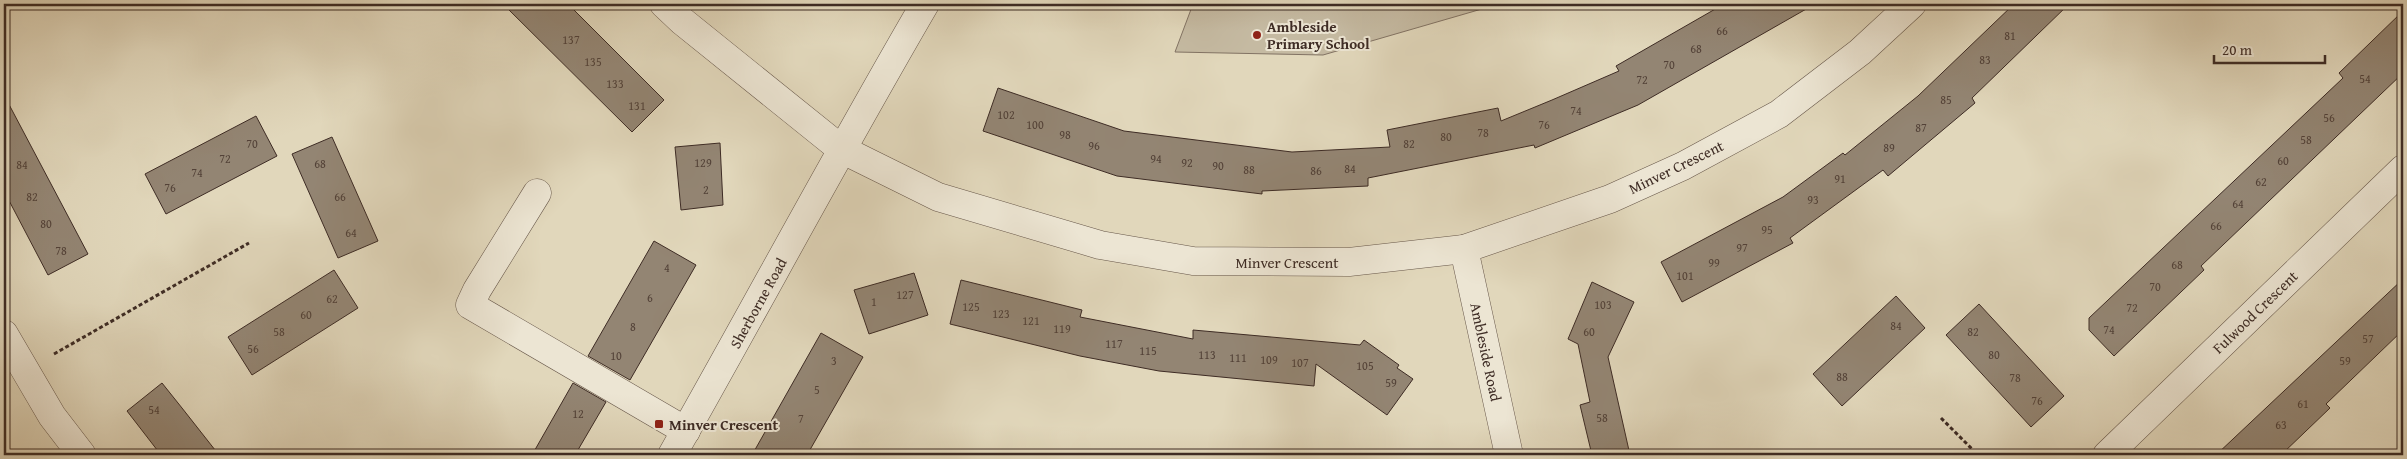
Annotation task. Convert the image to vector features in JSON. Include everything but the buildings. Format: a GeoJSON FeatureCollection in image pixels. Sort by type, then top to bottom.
{"type":"FeatureCollection","features":[{"type":"Feature","properties":{"kind":"street","name":"Minver Crescent"},"geometry":{"type":"LineString","coordinates":[[664,4],[682,21],[841,149],[938,197],[1100,245],[1193,261],[1348,262],[1464,249],[1610,199],[1684,166],[1780,114],[1860,52],[1912,4]]}},
{"type":"Feature","properties":{"kind":"street","name":"Sherborne Road"},"geometry":{"type":"LineString","coordinates":[[672,455],[776,272],[841,149],[925,4]]}},
{"type":"Feature","properties":{"kind":"street","name":"Fulwood Crescent"},"geometry":{"type":"LineString","coordinates":[[2107,455],[2403,169]]}},
{"type":"Feature","properties":{"kind":"street"},"geometry":{"type":"LineString","coordinates":[[537,193],[477,290],[470,306],[686,431]]}},
{"type":"Feature","properties":{"kind":"street","name":"Ambleside Road"},"geometry":{"type":"LineString","coordinates":[[1464,249],[1508,455]]}},
{"type":"Feature","properties":{"kind":"street"},"geometry":{"type":"LineString","coordinates":[[4,334],[52,416],[82,455]]}},
{"type":"Feature","properties":{"kind":"path"},"geometry":{"type":"LineString","coordinates":[[25,371],[249,243]]}},
{"type":"Feature","properties":{"kind":"path"},"geometry":{"type":"LineString","coordinates":[[1941,418],[1978,455]]}},
{"type":"Feature","properties":{"kind":"shaded area","name":"Ambleside Primary School"},"geometry":{"type":"Polygon","coordinates":[[[1193,4],[1499,4],[1323,55],[1175,52],[1193,4]]]}},
{"type":"Feature","properties":{"kind":"place","name":"Ambleside Primary School"},"geometry":{"type":"Point","coordinates":[1257,35]}},
{"type":"Feature","properties":{"kind":"place","name":"Minver Crescent"},"geometry":{"type":"Point","coordinates":[659,424]}}]}
